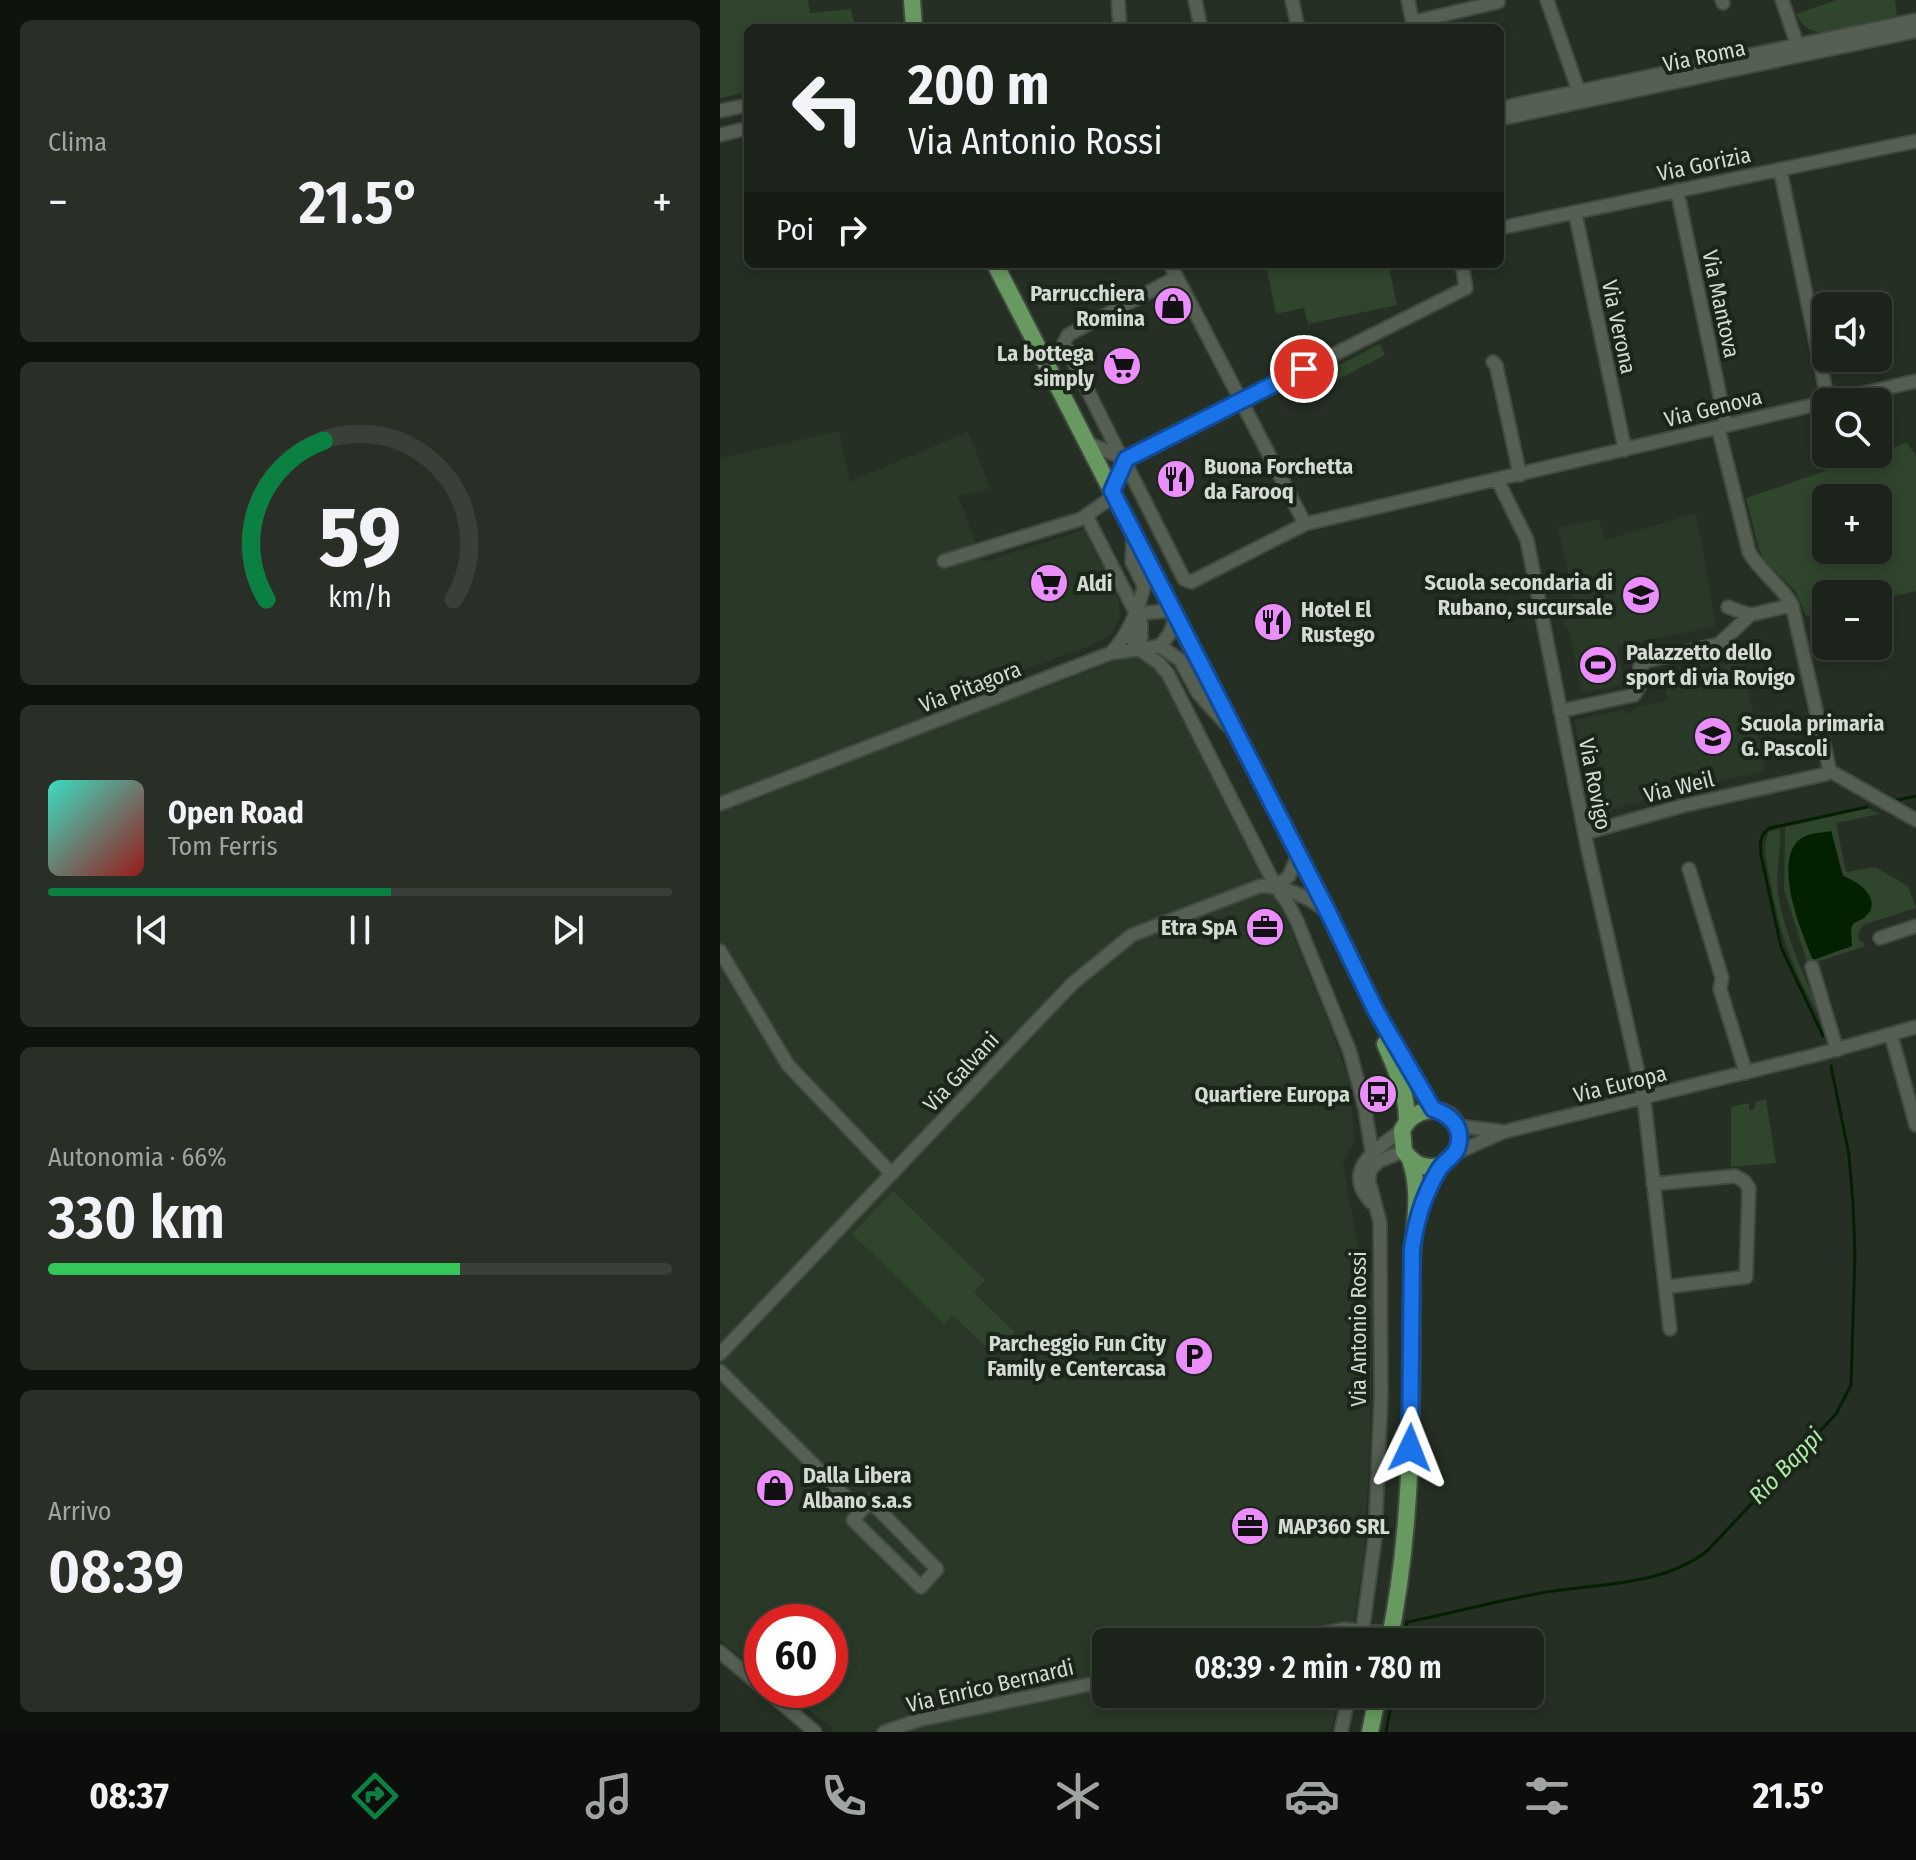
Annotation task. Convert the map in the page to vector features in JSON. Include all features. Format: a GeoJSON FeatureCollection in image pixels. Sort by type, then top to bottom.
{"type":"FeatureCollection","features":[{"type":"Feature","properties":{"kind":"main road"},"geometry":{"type":"LineString","coordinates":[[912,0],[914,24]]}},
{"type":"Feature","properties":{"kind":"main road"},"geometry":{"type":"LineString","coordinates":[[997,268],[1376,1011],[1433,1109]]}},
{"type":"Feature","properties":{"kind":"main road"},"geometry":{"type":"LineString","coordinates":[[1376,1011],[1407,1105],[1404,1125],[1407,1155],[1417,1181],[1412,1249],[1408,1501],[1391,1628]]}},
{"type":"Feature","properties":{"kind":"main road"},"geometry":{"type":"LineString","coordinates":[[1404,1125],[1414,1114],[1433,1109],[1447,1114],[1457,1126],[1460,1140],[1456,1153],[1441,1166],[1416,1219]]}},
{"type":"Feature","properties":{"kind":"main road"},"geometry":{"type":"LineString","coordinates":[[1407,1155],[1419,1166],[1441,1166]]}},
{"type":"Feature","properties":{"kind":"main road"},"geometry":{"type":"LineString","coordinates":[[1370,1732],[1375,1708]]}},
{"type":"Feature","properties":{"kind":"street"},"geometry":{"type":"LineString","coordinates":[[1118,0],[1120,24]]}},
{"type":"Feature","properties":{"kind":"street"},"geometry":{"type":"LineString","coordinates":[[1195,0],[1200,24]]}},
{"type":"Feature","properties":{"kind":"street"},"geometry":{"type":"LineString","coordinates":[[1292,0],[1297,24]]}},
{"type":"Feature","properties":{"kind":"street"},"geometry":{"type":"LineString","coordinates":[[1408,0],[1414,24]]}},
{"type":"Feature","properties":{"kind":"street"},"geometry":{"type":"LineString","coordinates":[[1418,24],[1498,0]]}},
{"type":"Feature","properties":{"kind":"street"},"geometry":{"type":"LineString","coordinates":[[1547,0],[1580,96]]}},
{"type":"Feature","properties":{"kind":"street"},"geometry":{"type":"LineString","coordinates":[[1782,0],[1799,50]]}},
{"type":"Feature","properties":{"kind":"street","name":"Via Roma"},"geometry":{"type":"LineString","coordinates":[[1504,107],[1580,96],[1799,50],[1916,20]]}},
{"type":"Feature","properties":{"kind":"street","name":"Via Roma"},"geometry":{"type":"LineString","coordinates":[[1799,50],[1916,31]]}},
{"type":"Feature","properties":{"kind":"street","name":"Via Roma"},"geometry":{"type":"LineString","coordinates":[[1504,118],[1580,96]]}},
{"type":"Feature","properties":{"kind":"street"},"geometry":{"type":"LineString","coordinates":[[720,111],[744,106]]}},
{"type":"Feature","properties":{"kind":"street"},"geometry":{"type":"LineString","coordinates":[[720,135],[744,129]]}},
{"type":"Feature","properties":{"kind":"street","name":"Via Gorizia"},"geometry":{"type":"LineString","coordinates":[[1504,227],[1916,141]]}},
{"type":"Feature","properties":{"kind":"street"},"geometry":{"type":"LineString","coordinates":[[1780,169],[1825,388]]}},
{"type":"Feature","properties":{"kind":"street","name":"Via Mantova"},"geometry":{"type":"LineString","coordinates":[[1677,190],[1749,552],[1758,567],[1792,605]]}},
{"type":"Feature","properties":{"kind":"street","name":"Via Verona"},"geometry":{"type":"LineString","coordinates":[[1575,212],[1625,450]]}},
{"type":"Feature","properties":{"kind":"street"},"geometry":{"type":"LineString","coordinates":[[1172,268],[1305,524]]}},
{"type":"Feature","properties":{"kind":"street"},"geometry":{"type":"LineString","coordinates":[[1099,465],[1112,470],[1241,399],[1466,288],[1463,268]]}},
{"type":"Feature","properties":{"kind":"street"},"geometry":{"type":"LineString","coordinates":[[944,561],[1087,517],[1113,494],[1123,464],[1064,343],[1068,335],[1177,277]]}},
{"type":"Feature","properties":{"kind":"street"},"geometry":{"type":"LineString","coordinates":[[1493,362],[1520,475]]}},
{"type":"Feature","properties":{"kind":"street","name":"Via Genova"},"geometry":{"type":"LineString","coordinates":[[1885,388],[1916,381]]}},
{"type":"Feature","properties":{"kind":"street","name":"Via Genova"},"geometry":{"type":"LineString","coordinates":[[1123,464],[1129,470],[1184,579],[1191,582],[1305,524],[1812,405]]}},
{"type":"Feature","properties":{"kind":"street"},"geometry":{"type":"LineString","coordinates":[[1088,443],[1123,464]]}},
{"type":"Feature","properties":{"kind":"street","name":"Via Rovigo"},"geometry":{"type":"LineString","coordinates":[[1498,481],[1527,540],[1585,833],[1644,1099],[1670,1329]]}},
{"type":"Feature","properties":{"kind":"street"},"geometry":{"type":"LineString","coordinates":[[1087,517],[1141,623],[1137,648]]}},
{"type":"Feature","properties":{"kind":"street"},"geometry":{"type":"LineString","coordinates":[[1111,653],[1136,614],[1144,586],[1132,562],[1133,532]]}},
{"type":"Feature","properties":{"kind":"street"},"geometry":{"type":"LineString","coordinates":[[1560,711],[1634,695],[1639,687],[1640,667],[1646,661],[1719,644],[1750,615],[1792,605],[1830,771],[1916,820]]}},
{"type":"Feature","properties":{"kind":"street"},"geometry":{"type":"LineString","coordinates":[[1728,607],[1750,615]]}},
{"type":"Feature","properties":{"kind":"street"},"geometry":{"type":"LineString","coordinates":[[1136,614],[1165,611],[1176,616],[1170,633],[1160,646],[1180,660],[1198,693],[1235,734]]}},
{"type":"Feature","properties":{"kind":"street"},"geometry":{"type":"LineString","coordinates":[[1128,630],[1137,648]]}},
{"type":"Feature","properties":{"kind":"street","name":"Via Pitagora"},"geometry":{"type":"LineString","coordinates":[[720,804],[1111,653],[1160,646]]}},
{"type":"Feature","properties":{"kind":"street","name":"Via Antonio Rossi"},"geometry":{"type":"LineString","coordinates":[[1137,648],[1159,663],[1168,674],[1276,887],[1297,921],[1350,1052],[1365,1109],[1372,1153],[1362,1164],[1359,1176],[1361,1188],[1376,1208]]}},
{"type":"Feature","properties":{"kind":"street","name":"Via Weil"},"geometry":{"type":"LineString","coordinates":[[1585,833],[1830,771]]}},
{"type":"Feature","properties":{"kind":"street"},"geometry":{"type":"LineString","coordinates":[[1276,887],[1289,876],[1298,855]]}},
{"type":"Feature","properties":{"kind":"street"},"geometry":{"type":"LineString","coordinates":[[1689,869],[1722,978],[1720,989],[1746,1073]]}},
{"type":"Feature","properties":{"kind":"street","name":"Via Galvani"},"geometry":{"type":"LineString","coordinates":[[720,1354],[1073,983],[1105,955],[1132,935],[1260,886],[1276,887]]}},
{"type":"Feature","properties":{"kind":"street"},"geometry":{"type":"LineString","coordinates":[[1276,887],[1307,896],[1328,912]]}},
{"type":"Feature","properties":{"kind":"street"},"geometry":{"type":"LineString","coordinates":[[1880,938],[1916,926]]}},
{"type":"Feature","properties":{"kind":"street"},"geometry":{"type":"LineString","coordinates":[[720,951],[788,1065],[892,1174]]}},
{"type":"Feature","properties":{"kind":"street"},"geometry":{"type":"LineString","coordinates":[[1812,967],[1837,1050]]}},
{"type":"Feature","properties":{"kind":"street","name":"Via Europa"},"geometry":{"type":"LineString","coordinates":[[1456,1153],[1503,1132],[1837,1050],[1916,1027]]}},
{"type":"Feature","properties":{"kind":"street"},"geometry":{"type":"LineString","coordinates":[[1891,1035],[1916,1125]]}},
{"type":"Feature","properties":{"kind":"street"},"geometry":{"type":"LineString","coordinates":[[1372,1153],[1404,1125]]}},
{"type":"Feature","properties":{"kind":"street","name":"Via Europa"},"geometry":{"type":"LineString","coordinates":[[1457,1126],[1503,1132]]}},
{"type":"Feature","properties":{"kind":"street","name":"Via Antonio Rossi"},"geometry":{"type":"LineString","coordinates":[[1363,1628],[1375,1538],[1379,1477],[1380,1222],[1369,1181],[1370,1170],[1379,1161],[1407,1155]]}},
{"type":"Feature","properties":{"kind":"street"},"geometry":{"type":"LineString","coordinates":[[1653,1184],[1735,1176],[1749,1188],[1746,1277],[1665,1287]]}},
{"type":"Feature","properties":{"kind":"street"},"geometry":{"type":"LineString","coordinates":[[720,1371],[860,1511]]}},
{"type":"Feature","properties":{"kind":"street"},"geometry":{"type":"LineString","coordinates":[[870,1501],[937,1569],[921,1587],[853,1520],[860,1511],[870,1501]]}},
{"type":"Feature","properties":{"kind":"street"},"geometry":{"type":"LineString","coordinates":[[720,1652],[744,1672]]}},
{"type":"Feature","properties":{"kind":"street","name":"Via Enrico Bernardi"},"geometry":{"type":"LineString","coordinates":[[884,1732],[921,1726],[1092,1684]]}},
{"type":"Feature","properties":{"kind":"street"},"geometry":{"type":"LineString","coordinates":[[787,1708],[815,1732]]}},
{"type":"Feature","properties":{"kind":"street"},"geometry":{"type":"LineString","coordinates":[[1341,1732],[1346,1708]]}},
{"type":"Feature","properties":{"kind":"shaded area"},"geometry":{"type":"Polygon","coordinates":[[[720,0],[808,0],[810,13],[851,9],[854,24],[744,24],[744,93],[720,98],[720,0]]]}},
{"type":"Feature","properties":{"kind":"shaded area"},"geometry":{"type":"Polygon","coordinates":[[[1837,0],[1895,0],[1897,16],[1822,33],[1806,27],[1796,14],[1837,0]]]}},
{"type":"Feature","properties":{"kind":"shaded area"},"geometry":{"type":"Polygon","coordinates":[[[1266,268],[1389,268],[1397,305],[1308,324],[1304,308],[1276,314],[1266,268]]]}},
{"type":"Feature","properties":{"kind":"shaded area"},"geometry":{"type":"Polygon","coordinates":[[[1380,344],[1385,355],[1319,389],[1314,378],[1380,344]]]}},
{"type":"Feature","properties":{"kind":"shaded area"},"geometry":{"type":"Polygon","coordinates":[[[839,431],[850,481],[968,432],[991,489],[958,496],[983,562],[1084,530],[1119,601],[1120,617],[1111,634],[1097,643],[1024,670],[1033,693],[1124,657],[1144,658],[1164,676],[1291,930],[1348,1077],[1355,1141],[1343,1162],[1362,1270],[1374,1272],[1369,1471],[1363,1567],[1352,1628],[1092,1628],[1092,1708],[1336,1708],[1331,1732],[832,1732],[830,1726],[807,1708],[848,1708],[848,1604],[744,1604],[744,1659],[720,1640],[720,458],[839,431]]]}},
{"type":"Feature","properties":{"kind":"shaded area"},"geometry":{"type":"Polygon","coordinates":[[[1907,443],[1916,456],[1916,591],[1892,597],[1892,580],[1812,580],[1812,614],[1806,616],[1796,592],[1765,561],[1746,498],[1834,468],[1892,468],[1892,448],[1907,443]]]}},
{"type":"Feature","properties":{"kind":"shaded area","name":"Scuola secondaria di Rubano, succursale"},"geometry":{"type":"Polygon","coordinates":[[[1696,513],[1716,626],[1617,647],[1625,684],[1582,693],[1569,630],[1565,629],[1560,606],[1574,603],[1558,527],[1599,519],[1605,540],[1696,513]]]}},
{"type":"Feature","properties":{"kind":"shaded area"},"geometry":{"type":"Polygon","coordinates":[[[1742,661],[1766,771],[1680,790],[1595,815],[1574,720],[1623,710],[1631,713],[1634,708],[1668,700],[1665,682],[1669,677],[1709,668],[1710,672],[1717,670],[1717,666],[1742,661]]]}},
{"type":"Feature","properties":{"kind":"shaded area"},"geometry":{"type":"Polygon","coordinates":[[[1868,808],[1880,814],[1836,823],[1846,872],[1875,867],[1908,886],[1916,908],[1863,925],[1858,934],[1859,940],[1865,944],[1863,947],[1808,965],[1784,890],[1785,827],[1868,808]],[[1831,831],[1790,893],[1813,960],[1854,922],[1866,918],[1843,877],[1831,831]]]}},
{"type":"Feature","properties":{"kind":"shaded area"},"geometry":{"type":"Polygon","coordinates":[[[1780,829],[1777,883],[1781,908],[1791,942],[1825,1025],[1797,973],[1774,900],[1765,844],[1769,832],[1780,829]]]}},
{"type":"Feature","properties":{"kind":"shaded area"},"geometry":{"type":"Polygon","coordinates":[[[1831,831],[1843,876],[1860,885],[1872,904],[1870,911],[1851,928],[1852,946],[1813,960],[1792,898],[1789,864],[1792,850],[1800,839],[1831,831]]]}},
{"type":"Feature","properties":{"kind":"shaded area"},"geometry":{"type":"Polygon","coordinates":[[[1766,1099],[1776,1163],[1731,1167],[1731,1107],[1749,1103],[1749,1110],[1755,1109],[1755,1102],[1766,1099]]]}},
{"type":"Feature","properties":{"kind":"shaded area"},"geometry":{"type":"Polygon","coordinates":[[[893,1191],[985,1280],[974,1293],[1015,1332],[994,1354],[952,1315],[944,1323],[852,1234],[893,1191]]]}},
{"type":"Feature","properties":{"kind":"waterway","name":"Rio Bappi"},"geometry":{"type":"LineString","coordinates":[[1893,801],[1916,796]]}},
{"type":"Feature","properties":{"kind":"waterway","name":"Rio Bappi"},"geometry":{"type":"LineString","coordinates":[[1823,1036],[1781,947],[1761,855],[1761,840],[1770,828],[1867,807]]}},
{"type":"Feature","properties":{"kind":"waterway","name":"Rio Bappi"},"geometry":{"type":"LineString","coordinates":[[1406,1628],[1407,1622],[1541,1593],[1627,1582],[1689,1563],[1707,1551],[1836,1414],[1851,1385],[1855,1255],[1849,1155],[1831,1066]]}},
{"type":"Feature","properties":{"kind":"waterway"},"geometry":{"type":"LineString","coordinates":[[1386,1732],[1390,1708]]}},
{"type":"Feature","properties":{"kind":"place","name":"Parrucchiera Romina"},"geometry":{"type":"Point","coordinates":[1173,306]}},
{"type":"Feature","properties":{"kind":"place","name":"La bottega simply"},"geometry":{"type":"Point","coordinates":[1122,366]}},
{"type":"Feature","properties":{"kind":"place","name":"Buona Forchetta da Farooq"},"geometry":{"type":"Point","coordinates":[1176,479]}},
{"type":"Feature","properties":{"kind":"place","name":"Aldi"},"geometry":{"type":"Point","coordinates":[1049,583]}},
{"type":"Feature","properties":{"kind":"place","name":"Scuola secondaria di Rubano, succursale"},"geometry":{"type":"Point","coordinates":[1641,595]}},
{"type":"Feature","properties":{"kind":"place","name":"Hotel El Rustego"},"geometry":{"type":"Point","coordinates":[1273,622]}},
{"type":"Feature","properties":{"kind":"place","name":"Palazzetto dello sport di via Rovigo"},"geometry":{"type":"Point","coordinates":[1598,665]}},
{"type":"Feature","properties":{"kind":"place","name":"Scuola primaria G. Pascoli"},"geometry":{"type":"Point","coordinates":[1713,736]}},
{"type":"Feature","properties":{"kind":"place","name":"Etra SpA"},"geometry":{"type":"Point","coordinates":[1265,927]}},
{"type":"Feature","properties":{"kind":"place","name":"Quartiere Europa"},"geometry":{"type":"Point","coordinates":[1378,1094]}},
{"type":"Feature","properties":{"kind":"place","name":"Parcheggio Fun City Family e Centercasa"},"geometry":{"type":"Point","coordinates":[1194,1356]}},
{"type":"Feature","properties":{"kind":"place","name":"Dalla Libera Albano s.a.s"},"geometry":{"type":"Point","coordinates":[775,1488]}},
{"type":"Feature","properties":{"kind":"place","name":"MAP360 SRL"},"geometry":{"type":"Point","coordinates":[1250,1526]}},
{"type":"Feature","properties":{"kind":"route"},"geometry":{"type":"LineString","coordinates":[[1304,369],[1126,459],[1112,491],[1376,1011],[1433,1109],[1447,1114],[1457,1126],[1460,1140],[1456,1153],[1441,1166],[1416,1219],[1412,1249],[1410,1448]]}}]}
